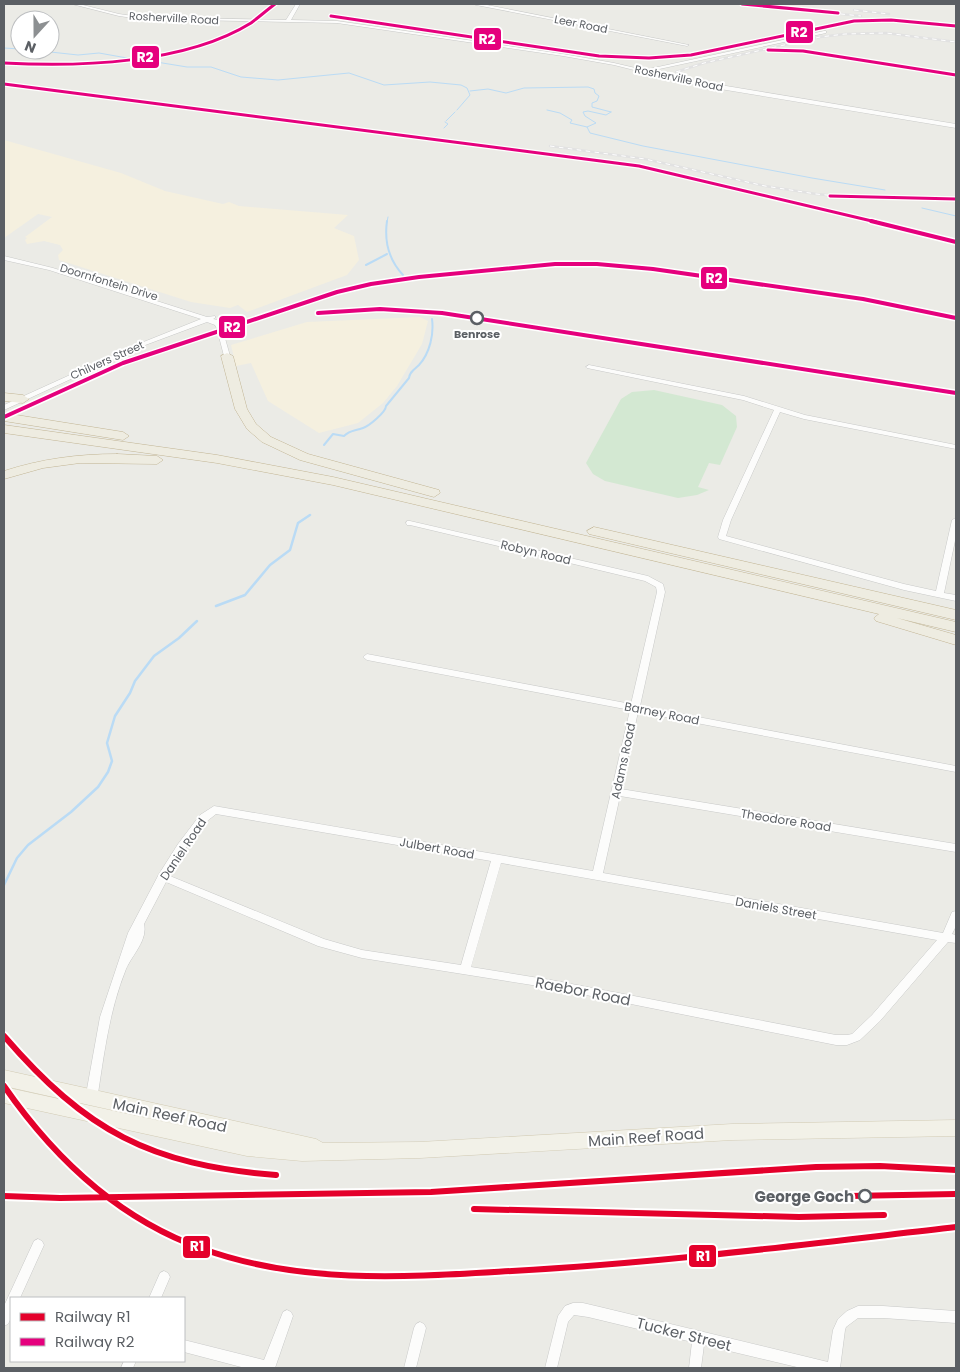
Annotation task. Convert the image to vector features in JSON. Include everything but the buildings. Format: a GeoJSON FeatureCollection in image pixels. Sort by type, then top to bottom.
{"type":"FeatureCollection","features":[{"type":"Feature","properties":{"kind":"highway"},"geometry":{"type":"LineString","coordinates":[[227,356],[241,410],[250,423],[267,440],[288,452],[440,500]]}},
{"type":"Feature","properties":{"kind":"highway"},"geometry":{"type":"LineString","coordinates":[[4,397],[23,399]]}},
{"type":"Feature","properties":{"kind":"highway"},"geometry":{"type":"LineString","coordinates":[[4,417],[277,460],[440,500],[677,562],[956,640]]}},
{"type":"Feature","properties":{"kind":"highway"},"geometry":{"type":"LineString","coordinates":[[10,430],[283,471],[440,500],[956,615]]}},
{"type":"Feature","properties":{"kind":"highway"},"geometry":{"type":"LineString","coordinates":[[4,475],[48,462],[66,459],[88,457],[126,458],[280,474],[440,500]]}},
{"type":"Feature","properties":{"kind":"highway"},"geometry":{"type":"LineString","coordinates":[[677,562],[956,627]]}},
{"type":"Feature","properties":{"kind":"main road","name":"Main Reef Road"},"geometry":{"type":"LineString","coordinates":[[4,1078],[33,1093],[90,1105],[246,1148],[302,1153],[420,1150],[732,1132],[956,1128]]}},
{"type":"Feature","properties":{"kind":"main road","name":"Main Reef Road"},"geometry":{"type":"LineString","coordinates":[[4,1095],[33,1093]]}},
{"type":"Feature","properties":{"kind":"street","name":"Rosherville Road"},"geometry":{"type":"LineString","coordinates":[[74,4],[140,18],[337,22],[596,60],[690,82],[956,126]]}},
{"type":"Feature","properties":{"kind":"street"},"geometry":{"type":"LineString","coordinates":[[288,20],[298,4]]}},
{"type":"Feature","properties":{"kind":"street","name":"Leer Road"},"geometry":{"type":"LineString","coordinates":[[476,4],[687,45]]}},
{"type":"Feature","properties":{"kind":"street"},"geometry":{"type":"LineString","coordinates":[[643,72],[824,32]]}},
{"type":"Feature","properties":{"kind":"street","name":"Doornfontein Drive"},"geometry":{"type":"LineString","coordinates":[[4,252],[200,310],[210,318]]}},
{"type":"Feature","properties":{"kind":"street","name":"Doornfontein Drive"},"geometry":{"type":"LineString","coordinates":[[4,258],[51,270],[210,318]]}},
{"type":"Feature","properties":{"kind":"street"},"geometry":{"type":"LineString","coordinates":[[164,335],[178,326],[183,319],[180,312],[175,308]]}},
{"type":"Feature","properties":{"kind":"street"},"geometry":{"type":"LineString","coordinates":[[210,318],[218,324],[227,356]]}},
{"type":"Feature","properties":{"kind":"street","name":"Chilvers Street"},"geometry":{"type":"LineString","coordinates":[[4,408],[164,335],[210,318]]}},
{"type":"Feature","properties":{"kind":"street"},"geometry":{"type":"LineString","coordinates":[[589,367],[744,398],[804,416],[956,447]]}},
{"type":"Feature","properties":{"kind":"street"},"geometry":{"type":"LineString","coordinates":[[778,409],[727,520],[722,537],[787,556],[956,598]]}},
{"type":"Feature","properties":{"kind":"street"},"geometry":{"type":"LineString","coordinates":[[939,595],[956,520]]}},
{"type":"Feature","properties":{"kind":"street","name":"Robyn Road"},"geometry":{"type":"LineString","coordinates":[[410,522],[648,579],[660,586]]}},
{"type":"Feature","properties":{"kind":"street","name":"Adams Road"},"geometry":{"type":"LineString","coordinates":[[597,876],[617,792],[660,586]]}},
{"type":"Feature","properties":{"kind":"street","name":"Barney Road"},"geometry":{"type":"LineString","coordinates":[[367,657],[956,769]]}},
{"type":"Feature","properties":{"kind":"street","name":"Theodore Road"},"geometry":{"type":"LineString","coordinates":[[617,792],[956,848]]}},
{"type":"Feature","properties":{"kind":"street","name":"Daniel Road"},"geometry":{"type":"LineString","coordinates":[[90,1105],[105,1017],[122,965],[132,952],[140,923],[163,877],[193,832],[210,812],[222,810],[278,820]]}},
{"type":"Feature","properties":{"kind":"street","name":"Julbert Road"},"geometry":{"type":"LineString","coordinates":[[278,820],[597,876]]}},
{"type":"Feature","properties":{"kind":"street"},"geometry":{"type":"LineString","coordinates":[[465,971],[497,859]]}},
{"type":"Feature","properties":{"kind":"street","name":"Daniels Street"},"geometry":{"type":"LineString","coordinates":[[597,876],[951,938]]}},
{"type":"Feature","properties":{"kind":"street","name":"Raebor Road"},"geometry":{"type":"LineString","coordinates":[[163,877],[322,943],[362,954],[551,984],[836,1040],[847,1040],[856,1037],[876,1018],[951,938],[956,915]]}},
{"type":"Feature","properties":{"kind":"street"},"geometry":{"type":"LineString","coordinates":[[14,1297],[38,1245]]}},
{"type":"Feature","properties":{"kind":"street"},"geometry":{"type":"LineString","coordinates":[[155,1297],[164,1277]]}},
{"type":"Feature","properties":{"kind":"street"},"geometry":{"type":"LineString","coordinates":[[4,1320],[10,1306]]}},
{"type":"Feature","properties":{"kind":"street","name":"Tucker Street"},"geometry":{"type":"LineString","coordinates":[[558,1335],[565,1313],[574,1309],[600,1313],[826,1368]]}},
{"type":"Feature","properties":{"kind":"street"},"geometry":{"type":"LineString","coordinates":[[834,1368],[840,1330],[846,1318],[858,1312],[956,1317]]}},
{"type":"Feature","properties":{"kind":"street"},"geometry":{"type":"LineString","coordinates":[[185,1346],[269,1368],[287,1316]]}},
{"type":"Feature","properties":{"kind":"street"},"geometry":{"type":"LineString","coordinates":[[410,1368],[420,1328]]}},
{"type":"Feature","properties":{"kind":"street"},"geometry":{"type":"LineString","coordinates":[[551,1368],[558,1335]]}},
{"type":"Feature","properties":{"kind":"street"},"geometry":{"type":"LineString","coordinates":[[695,1368],[699,1338]]}},
{"type":"Feature","properties":{"kind":"shaded area"},"geometry":{"type":"Polygon","coordinates":[[[4,140],[121,173],[165,191],[223,204],[229,202],[239,206],[348,215],[334,228],[354,236],[359,260],[347,275],[247,312],[238,305],[230,308],[191,302],[59,260],[58,255],[63,250],[60,245],[44,241],[27,244],[25,240],[27,238],[25,237],[52,217],[38,214],[4,238],[4,140]]]}},
{"type":"Feature","properties":{"kind":"shaded area"},"geometry":{"type":"Polygon","coordinates":[[[420,317],[428,321],[422,344],[397,386],[383,403],[358,423],[319,433],[268,401],[251,363],[236,366],[231,345],[307,322],[420,317]]]}},
{"type":"Feature","properties":{"kind":"green space"},"geometry":{"type":"Polygon","coordinates":[[[654,390],[722,405],[736,416],[737,427],[720,465],[709,463],[698,487],[709,490],[697,495],[678,498],[605,481],[593,474],[586,463],[621,399],[632,392],[654,390]]]}},
{"type":"Feature","properties":{"kind":"waterway"},"geometry":{"type":"LineString","coordinates":[[4,48],[10,48]]}},
{"type":"Feature","properties":{"kind":"waterway"},"geometry":{"type":"LineString","coordinates":[[60,53],[78,55],[99,53],[127,58]]}},
{"type":"Feature","properties":{"kind":"waterway"},"geometry":{"type":"LineString","coordinates":[[138,59],[187,67],[211,67],[241,77],[278,80],[349,73],[384,85],[430,82],[461,85],[467,88],[470,95],[457,110]]}},
{"type":"Feature","properties":{"kind":"waterway"},"geometry":{"type":"LineString","coordinates":[[470,91],[488,89],[506,93],[524,88],[588,87],[594,89],[595,93],[599,96],[597,101],[592,103],[592,107],[611,112],[606,115],[588,111],[583,112],[585,116],[596,123],[587,127]]}},
{"type":"Feature","properties":{"kind":"waterway"},"geometry":{"type":"LineString","coordinates":[[547,110],[560,113],[572,120],[570,123],[587,127]]}},
{"type":"Feature","properties":{"kind":"waterway"},"geometry":{"type":"LineString","coordinates":[[446,121],[455,112]]}},
{"type":"Feature","properties":{"kind":"waterway"},"geometry":{"type":"LineString","coordinates":[[444,128],[448,124],[445,122]]}},
{"type":"Feature","properties":{"kind":"waterway"},"geometry":{"type":"LineString","coordinates":[[587,127],[590,133],[643,146],[885,190]]}},
{"type":"Feature","properties":{"kind":"waterway"},"geometry":{"type":"LineString","coordinates":[[922,208],[956,216]]}},
{"type":"Feature","properties":{"kind":"waterway"},"geometry":{"type":"LineString","coordinates":[[387,222],[388,217]]}},
{"type":"Feature","properties":{"kind":"waterway"},"geometry":{"type":"LineString","coordinates":[[387,221],[386,236],[391,257],[403,275]]}},
{"type":"Feature","properties":{"kind":"waterway"},"geometry":{"type":"LineString","coordinates":[[366,265],[387,254]]}},
{"type":"Feature","properties":{"kind":"waterway"},"geometry":{"type":"LineString","coordinates":[[324,445],[333,434],[344,436],[363,428],[373,422],[383,412],[409,378],[411,372],[426,355],[432,337],[432,319]]}},
{"type":"Feature","properties":{"kind":"waterway"},"geometry":{"type":"LineString","coordinates":[[216,606],[245,595],[270,565],[290,550],[298,523],[310,515]]}},
{"type":"Feature","properties":{"kind":"waterway"},"geometry":{"type":"LineString","coordinates":[[4,885],[17,858],[28,845],[71,812],[98,787],[108,772],[112,761],[107,743],[115,716],[130,693],[135,681],[154,656],[179,638],[197,621]]}},
{"type":"Feature","properties":{"kind":"railway"},"geometry":{"type":"LineString","coordinates":[[4,63],[98,63],[164,55],[225,37],[251,23],[275,4]]}},
{"type":"Feature","properties":{"kind":"railway"},"geometry":{"type":"LineString","coordinates":[[742,4],[861,16]]}},
{"type":"Feature","properties":{"kind":"railway"},"geometry":{"type":"LineString","coordinates":[[854,10],[889,14]]}},
{"type":"Feature","properties":{"kind":"railway"},"geometry":{"type":"LineString","coordinates":[[331,16],[599,56],[649,58],[691,55],[854,21],[891,20],[956,26]]}},
{"type":"Feature","properties":{"kind":"railway"},"geometry":{"type":"LineString","coordinates":[[676,72],[704,63],[820,37],[845,34],[886,33],[956,42]]}},
{"type":"Feature","properties":{"kind":"railway"},"geometry":{"type":"LineString","coordinates":[[783,50],[803,51],[956,75]]}},
{"type":"Feature","properties":{"kind":"railway"},"geometry":{"type":"LineString","coordinates":[[4,84],[639,166],[876,222]]}},
{"type":"Feature","properties":{"kind":"railway"},"geometry":{"type":"LineString","coordinates":[[550,146],[645,159],[765,186],[816,194],[858,198],[956,199]]}},
{"type":"Feature","properties":{"kind":"railway"},"geometry":{"type":"LineString","coordinates":[[871,221],[956,242]]}},
{"type":"Feature","properties":{"kind":"rail line","name":"R2"},"geometry":{"type":"LineString","coordinates":[[4,63],[70,64],[108,62],[147,57],[185,49],[220,38],[251,23],[275,4]]}},
{"type":"Feature","properties":{"kind":"rail line","name":"R2"},"geometry":{"type":"LineString","coordinates":[[742,4],[838,13]]}},
{"type":"Feature","properties":{"kind":"rail line","name":"R2"},"geometry":{"type":"LineString","coordinates":[[331,16],[599,56],[649,58],[691,55],[854,21],[891,20],[956,26]]}},
{"type":"Feature","properties":{"kind":"rail line","name":"R2"},"geometry":{"type":"LineString","coordinates":[[768,50],[803,51],[956,75]]}},
{"type":"Feature","properties":{"kind":"rail line","name":"R2"},"geometry":{"type":"LineString","coordinates":[[4,84],[639,166],[956,242]]}},
{"type":"Feature","properties":{"kind":"rail line","name":"R2"},"geometry":{"type":"LineString","coordinates":[[830,196],[956,199]]}},
{"type":"Feature","properties":{"kind":"rail line","name":"R2"},"geometry":{"type":"LineString","coordinates":[[4,417],[123,363],[337,292],[371,284],[419,277],[555,264],[597,264],[653,269],[863,299],[956,318]]}},
{"type":"Feature","properties":{"kind":"rail line","name":"R2"},"geometry":{"type":"LineString","coordinates":[[318,313],[380,309],[442,313],[956,393]]}},
{"type":"Feature","properties":{"kind":"rail line","name":"R1"},"geometry":{"type":"LineString","coordinates":[[4,1036],[60,1096],[91,1119],[123,1138],[158,1153],[194,1164],[234,1172],[276,1175]]}},
{"type":"Feature","properties":{"kind":"rail line","name":"R1"},"geometry":{"type":"LineString","coordinates":[[4,1086],[25,1117],[49,1146],[104,1195],[134,1215],[166,1233],[200,1248],[236,1260],[297,1272],[358,1277],[389,1277],[541,1270],[719,1254],[956,1227]]}},
{"type":"Feature","properties":{"kind":"rail line","name":"R1"},"geometry":{"type":"LineString","coordinates":[[4,1196],[60,1198],[431,1192],[816,1167],[880,1166],[956,1170]]}},
{"type":"Feature","properties":{"kind":"rail line","name":"R1"},"geometry":{"type":"LineString","coordinates":[[849,1196],[956,1194]]}},
{"type":"Feature","properties":{"kind":"rail line","name":"R1"},"geometry":{"type":"LineString","coordinates":[[474,1209],[799,1217],[884,1215]]}},
{"type":"Feature","properties":{"kind":"place","name":"Benrose"},"geometry":{"type":"Point","coordinates":[477,318]}},
{"type":"Feature","properties":{"kind":"place","name":"George Goch"},"geometry":{"type":"Point","coordinates":[865,1196]}}]}
